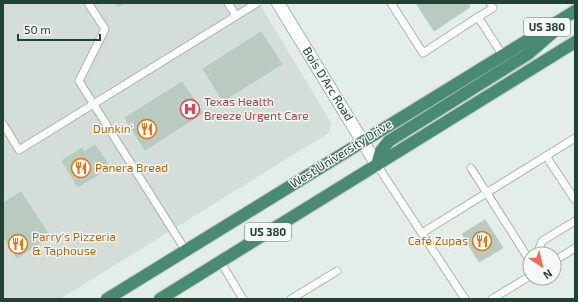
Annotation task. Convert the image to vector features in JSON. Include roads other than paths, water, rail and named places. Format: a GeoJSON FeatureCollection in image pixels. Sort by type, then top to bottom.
{"type":"FeatureCollection","features":[{"type":"Feature","properties":{"kind":"highway","name":"West University Drive"},"geometry":{"type":"LineString","coordinates":[[107,299],[502,54],[575,12]]}},
{"type":"Feature","properties":{"kind":"highway"},"geometry":{"type":"LineString","coordinates":[[377,165],[381,151],[389,141],[528,54],[575,12]]}},
{"type":"Feature","properties":{"kind":"highway","name":"US 380"},"geometry":{"type":"LineString","coordinates":[[160,299],[575,42]]}},
{"type":"Feature","properties":{"kind":"street","name":"Bois D'Arc Road"},"geometry":{"type":"LineString","coordinates":[[278,3],[377,165]]}},
{"type":"Feature","properties":{"kind":"lane"},"geometry":{"type":"LineString","coordinates":[[88,3],[105,29],[79,81],[186,250]]}},
{"type":"Feature","properties":{"kind":"lane"},"geometry":{"type":"LineString","coordinates":[[228,3],[236,16]]}},
{"type":"Feature","properties":{"kind":"lane"},"geometry":{"type":"LineString","coordinates":[[3,124],[19,150],[257,3]]}},
{"type":"Feature","properties":{"kind":"lane"},"geometry":{"type":"LineString","coordinates":[[391,3],[423,53],[493,8],[490,3]]}},
{"type":"Feature","properties":{"kind":"lane"},"geometry":{"type":"LineString","coordinates":[[478,17],[502,54]]}},
{"type":"Feature","properties":{"kind":"lane"},"geometry":{"type":"LineString","coordinates":[[422,233],[575,138]]}},
{"type":"Feature","properties":{"kind":"lane"},"geometry":{"type":"LineString","coordinates":[[546,156],[575,200]]}},
{"type":"Feature","properties":{"kind":"lane"},"geometry":{"type":"LineString","coordinates":[[377,165],[465,299]]}},
{"type":"Feature","properties":{"kind":"lane"},"geometry":{"type":"LineString","coordinates":[[471,168],[522,248]]}},
{"type":"Feature","properties":{"kind":"lane"},"geometry":{"type":"LineString","coordinates":[[540,246],[542,241],[575,221]]}},
{"type":"Feature","properties":{"kind":"lane"},"geometry":{"type":"LineString","coordinates":[[562,256],[575,248]]}},
{"type":"Feature","properties":{"kind":"lane"},"geometry":{"type":"LineString","coordinates":[[220,261],[243,299]]}},
{"type":"Feature","properties":{"kind":"lane"},"geometry":{"type":"LineString","coordinates":[[296,298],[337,271]]}},
{"type":"Feature","properties":{"kind":"lane"},"geometry":{"type":"LineString","coordinates":[[492,299],[522,281]]}},
{"type":"Feature","properties":{"kind":"place","name":"Texas Health Breeze Urgent Care"},"geometry":{"type":"Point","coordinates":[190,109]}},
{"type":"Feature","properties":{"kind":"place","name":"Dunkin'"},"geometry":{"type":"Point","coordinates":[147,129]}},
{"type":"Feature","properties":{"kind":"place","name":"Panera Bread"},"geometry":{"type":"Point","coordinates":[81,168]}},
{"type":"Feature","properties":{"kind":"place","name":"Café Zupas"},"geometry":{"type":"Point","coordinates":[482,241]}},
{"type":"Feature","properties":{"kind":"place","name":"Parry's Pizzeria & Taphouse"},"geometry":{"type":"Point","coordinates":[18,244]}}]}
